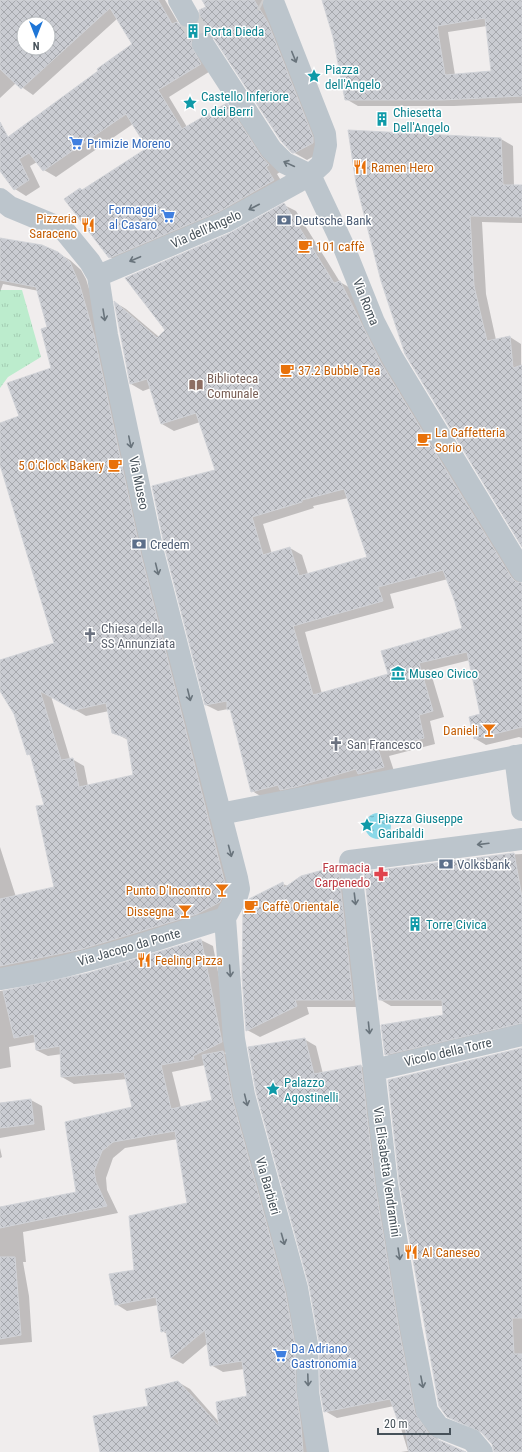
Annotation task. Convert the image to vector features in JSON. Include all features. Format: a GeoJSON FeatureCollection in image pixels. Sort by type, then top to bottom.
{"type":"FeatureCollection","features":[{"type":"Feature","properties":{"kind":"street","name":"Via dell'Angelo"},"geometry":{"type":"LineString","coordinates":[[98,276],[225,222],[310,175],[322,164],[326,150],[325,134],[274,7]]}},
{"type":"Feature","properties":{"kind":"street"},"geometry":{"type":"LineString","coordinates":[[203,44],[271,150],[285,163],[310,175]]}},
{"type":"Feature","properties":{"kind":"street","name":"Via Roma"},"geometry":{"type":"LineString","coordinates":[[310,175],[343,245],[374,322],[392,357],[522,571]]}},
{"type":"Feature","properties":{"kind":"street","name":"Via Museo"},"geometry":{"type":"LineString","coordinates":[[0,199],[10,207],[63,230],[90,262],[98,276],[107,334],[153,552],[220,814]]}},
{"type":"Feature","properties":{"kind":"street"},"geometry":{"type":"LineString","coordinates":[[225,918],[239,889],[220,814],[518,755],[522,810]]}},
{"type":"Feature","properties":{"kind":"street","name":"Via Elisabetta Vendramini"},"geometry":{"type":"LineString","coordinates":[[482,1452],[472,1440],[439,1427],[427,1411],[411,1328],[387,1183],[350,861],[522,839]]}},
{"type":"Feature","properties":{"kind":"street","name":"Via Jacopo da Ponte"},"geometry":{"type":"LineString","coordinates":[[0,979],[30,975],[225,918]]}},
{"type":"Feature","properties":{"kind":"street","name":"Via Barbieri"},"geometry":{"type":"LineString","coordinates":[[225,918],[236,1046],[250,1117],[297,1288],[307,1344],[308,1392],[318,1452]]}},
{"type":"Feature","properties":{"kind":"street","name":"Vicolo della Torre"},"geometry":{"type":"LineString","coordinates":[[374,1070],[522,1034]]}},
{"type":"Feature","properties":{"kind":"green space"},"geometry":{"type":"Polygon","coordinates":[[[0,290],[22,290],[41,357],[8,377],[0,388],[0,290]]]}},
{"type":"Feature","properties":{"kind":"water"},"geometry":{"type":"Polygon","coordinates":[[[378,813],[388,816],[391,826],[388,836],[378,839],[368,836],[365,826],[368,816],[378,813]]]}},
{"type":"Feature","properties":{"kind":"building"},"geometry":{"type":"Polygon","coordinates":[[[0,0],[158,0],[172,24],[177,22],[182,27],[188,28],[194,27],[199,22],[199,10],[206,7],[202,0],[254,0],[268,23],[313,137],[313,143],[292,153],[281,141],[213,37],[208,33],[197,33],[192,38],[191,45],[201,64],[158,90],[182,129],[227,103],[261,156],[269,165],[266,167],[274,180],[220,211],[109,258],[64,199],[80,188],[82,190],[147,148],[126,114],[43,171],[29,153],[19,159],[29,180],[14,190],[0,171],[0,122],[8,137],[132,44],[110,8],[21,89],[0,69],[0,0]]]}},
{"type":"Feature","properties":{"kind":"building"},"geometry":{"type":"Polygon","coordinates":[[[322,0],[522,0],[522,96],[442,100],[345,100],[333,37],[322,0]],[[485,18],[437,26],[445,75],[491,71],[485,18]]]}},
{"type":"Feature","properties":{"kind":"building"},"geometry":{"type":"Polygon","coordinates":[[[348,130],[501,138],[503,185],[522,185],[522,217],[470,216],[474,286],[487,341],[510,336],[513,368],[522,365],[522,547],[405,354],[381,281],[356,183],[348,130]]]}},
{"type":"Feature","properties":{"kind":"building"},"geometry":{"type":"Polygon","coordinates":[[[284,203],[334,283],[340,281],[381,363],[511,577],[516,582],[522,583],[522,727],[474,739],[469,717],[480,714],[467,652],[419,663],[433,711],[419,715],[424,738],[378,749],[384,767],[358,774],[356,769],[280,790],[278,785],[251,792],[230,709],[227,710],[227,701],[205,705],[165,549],[152,486],[215,470],[196,413],[161,424],[147,379],[130,384],[114,301],[157,338],[165,330],[125,278],[230,233],[284,203]],[[344,489],[302,500],[302,502],[252,517],[263,555],[290,547],[299,576],[367,557],[344,489]],[[443,570],[378,587],[383,601],[293,626],[313,695],[388,674],[381,651],[462,628],[455,602],[443,570]]]}},
{"type":"Feature","properties":{"kind":"building"},"geometry":{"type":"Polygon","coordinates":[[[0,238],[42,245],[58,252],[70,262],[80,286],[94,335],[141,555],[226,888],[220,902],[197,914],[82,949],[0,966],[0,899],[54,887],[36,806],[44,805],[30,754],[27,755],[14,714],[0,691],[0,660],[54,643],[0,465],[0,423],[19,416],[7,383],[51,368],[41,329],[47,327],[36,287],[0,280],[0,238]],[[40,691],[61,760],[73,758],[79,787],[133,775],[127,738],[112,733],[106,703],[74,710],[40,691]]]}},
{"type":"Feature","properties":{"kind":"building"},"geometry":{"type":"Polygon","coordinates":[[[514,853],[522,897],[522,1023],[385,1055],[381,1025],[443,1015],[442,1000],[379,1000],[364,872],[514,853]]]}},
{"type":"Feature","properties":{"kind":"building"},"geometry":{"type":"Polygon","coordinates":[[[338,866],[353,1000],[295,1000],[297,1006],[246,1031],[242,977],[243,910],[249,899],[283,882],[284,888],[301,876],[338,866]]]}},
{"type":"Feature","properties":{"kind":"building"},"geometry":{"type":"Polygon","coordinates":[[[201,939],[222,1042],[193,1056],[194,1059],[161,1065],[171,1109],[212,1100],[202,1055],[223,1051],[232,1098],[285,1291],[295,1345],[296,1392],[303,1452],[100,1452],[93,1416],[148,1406],[145,1389],[178,1381],[219,1426],[216,1402],[247,1396],[242,1361],[210,1366],[205,1330],[171,1358],[166,1331],[161,1332],[156,1297],[115,1305],[109,1274],[134,1270],[129,1216],[187,1203],[175,1131],[113,1142],[102,1151],[94,1171],[96,1182],[107,1206],[0,1228],[0,1207],[76,1192],[65,1122],[132,1107],[124,1072],[61,1077],[60,1046],[36,1050],[34,1034],[14,1038],[3,991],[88,973],[201,939]]]}},
{"type":"Feature","properties":{"kind":"building"},"geometry":{"type":"Polygon","coordinates":[[[305,1038],[314,1074],[361,1065],[375,1185],[399,1330],[415,1413],[429,1434],[434,1438],[466,1452],[409,1452],[404,1421],[398,1421],[390,1399],[324,1412],[320,1391],[319,1342],[309,1286],[256,1092],[248,1047],[305,1038]]]}},
{"type":"Feature","properties":{"kind":"building"},"geometry":{"type":"Polygon","coordinates":[[[522,1048],[522,1318],[512,1318],[514,1354],[522,1354],[522,1452],[494,1452],[492,1444],[481,1432],[447,1417],[439,1406],[399,1181],[388,1080],[522,1048]]]}},
{"type":"Feature","properties":{"kind":"building"},"geometry":{"type":"Polygon","coordinates":[[[31,1099],[34,1124],[0,1128],[0,1103],[31,1099]]]}},
{"type":"Feature","properties":{"kind":"building"},"geometry":{"type":"Polygon","coordinates":[[[0,1257],[15,1257],[21,1335],[0,1339],[0,1257]]]}},
{"type":"Feature","properties":{"kind":"tunnel"},"geometry":{"type":"LineString","coordinates":[[188,16],[203,44]]}},
{"type":"Feature","properties":{"kind":"place","name":"Porta Dieda"},"geometry":{"type":"Point","coordinates":[193,31]}},
{"type":"Feature","properties":{"kind":"place","name":"Piazza dell'Angelo"},"geometry":{"type":"Point","coordinates":[314,76]}},
{"type":"Feature","properties":{"kind":"place","name":"Castello Inferiore o dei Berri"},"geometry":{"type":"Point","coordinates":[190,103]}},
{"type":"Feature","properties":{"kind":"place","name":"Chiesetta Dell'Angelo"},"geometry":{"type":"Point","coordinates":[382,119]}},
{"type":"Feature","properties":{"kind":"place","name":"Primizie Moreno"},"geometry":{"type":"Point","coordinates":[76,143]}},
{"type":"Feature","properties":{"kind":"place","name":"Ramen Hero"},"geometry":{"type":"Point","coordinates":[360,167]}},
{"type":"Feature","properties":{"kind":"place","name":"Formaggi al Casaro"},"geometry":{"type":"Point","coordinates":[168,216]}},
{"type":"Feature","properties":{"kind":"place","name":"Deutsche Bank"},"geometry":{"type":"Point","coordinates":[284,220]}},
{"type":"Feature","properties":{"kind":"place","name":"Pizzeria Saraceno"},"geometry":{"type":"Point","coordinates":[88,225]}},
{"type":"Feature","properties":{"kind":"place","name":"101 caffè"},"geometry":{"type":"Point","coordinates":[305,246]}},
{"type":"Feature","properties":{"kind":"place","name":"37.2 Bubble Tea"},"geometry":{"type":"Point","coordinates":[287,370]}},
{"type":"Feature","properties":{"kind":"place","name":"Biblioteca Comunale"},"geometry":{"type":"Point","coordinates":[196,385]}},
{"type":"Feature","properties":{"kind":"place","name":"La Caffetteria Sorio"},"geometry":{"type":"Point","coordinates":[424,439]}},
{"type":"Feature","properties":{"kind":"place","name":"5 O'Clock Bakery"},"geometry":{"type":"Point","coordinates":[115,465]}},
{"type":"Feature","properties":{"kind":"place","name":"Credem"},"geometry":{"type":"Point","coordinates":[139,544]}},
{"type":"Feature","properties":{"kind":"place","name":"Chiesa della SS Annunziata"},"geometry":{"type":"Point","coordinates":[90,635]}},
{"type":"Feature","properties":{"kind":"place","name":"Museo Civico"},"geometry":{"type":"Point","coordinates":[398,673]}},
{"type":"Feature","properties":{"kind":"place","name":"Danieli"},"geometry":{"type":"Point","coordinates":[489,730]}},
{"type":"Feature","properties":{"kind":"place","name":"San Francesco"},"geometry":{"type":"Point","coordinates":[336,744]}},
{"type":"Feature","properties":{"kind":"place","name":"Piazza Giuseppe Garibaldi"},"geometry":{"type":"Point","coordinates":[367,825]}},
{"type":"Feature","properties":{"kind":"place","name":"Volksbank"},"geometry":{"type":"Point","coordinates":[446,864]}},
{"type":"Feature","properties":{"kind":"place","name":"Farmacia Carpenedo"},"geometry":{"type":"Point","coordinates":[381,874]}},
{"type":"Feature","properties":{"kind":"place","name":"Punto D'Incontro"},"geometry":{"type":"Point","coordinates":[222,890]}},
{"type":"Feature","properties":{"kind":"place","name":"Caffè Orientale"},"geometry":{"type":"Point","coordinates":[251,906]}},
{"type":"Feature","properties":{"kind":"place","name":"Dissegna"},"geometry":{"type":"Point","coordinates":[185,911]}},
{"type":"Feature","properties":{"kind":"place","name":"Torre Civica"},"geometry":{"type":"Point","coordinates":[415,924]}},
{"type":"Feature","properties":{"kind":"place","name":"Feeling Pizza"},"geometry":{"type":"Point","coordinates":[144,960]}},
{"type":"Feature","properties":{"kind":"place","name":"Palazzo Agostinelli"},"geometry":{"type":"Point","coordinates":[273,1089]}},
{"type":"Feature","properties":{"kind":"place","name":"Al Caneseo"},"geometry":{"type":"Point","coordinates":[411,1252]}},
{"type":"Feature","properties":{"kind":"place","name":"Da Adriano Gastronomia"},"geometry":{"type":"Point","coordinates":[280,1355]}}]}
